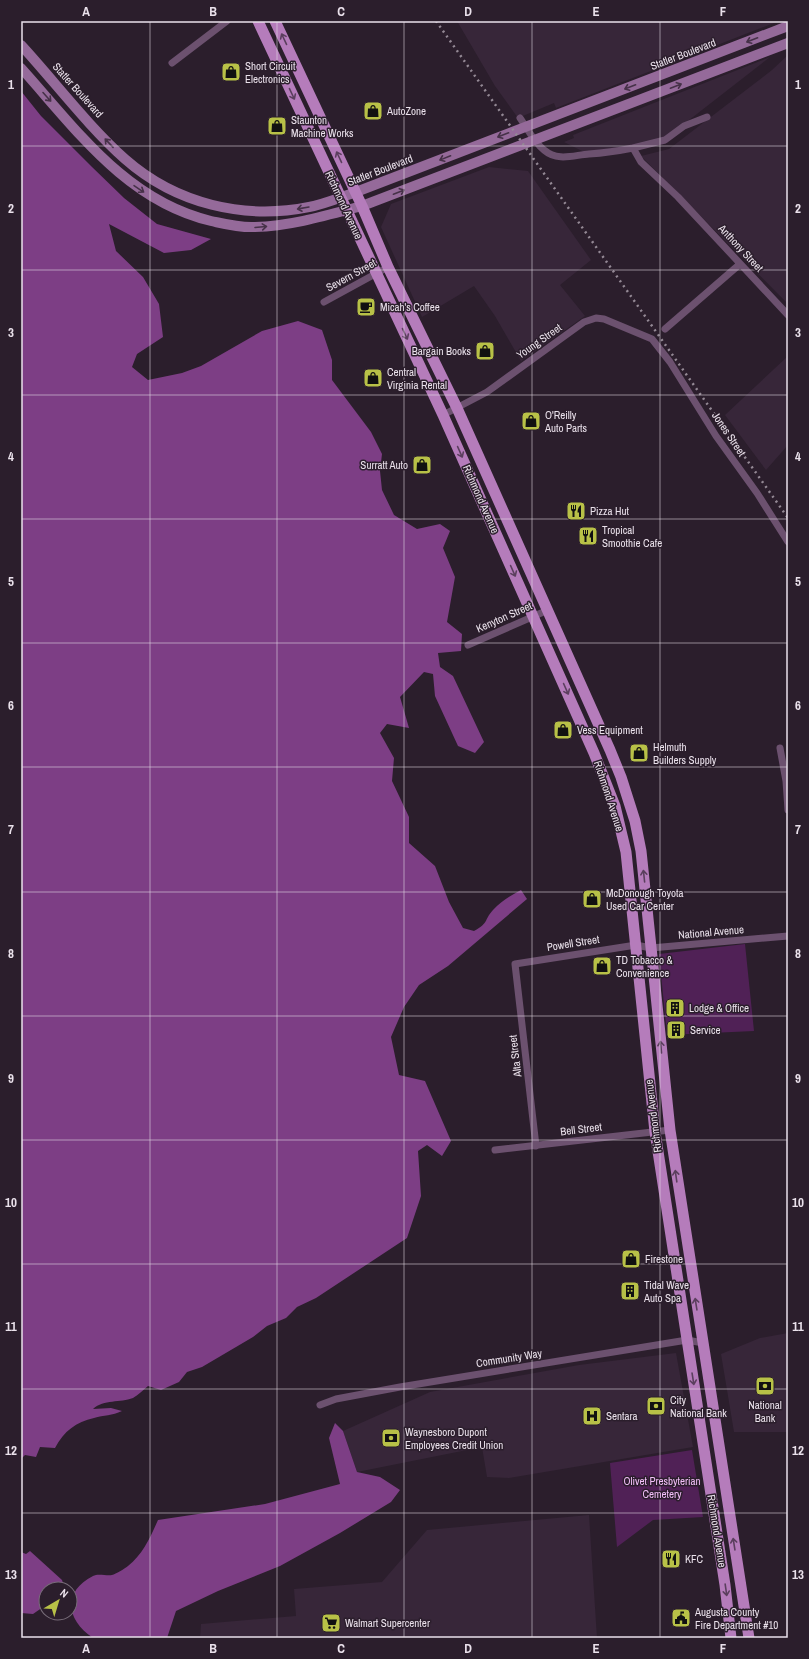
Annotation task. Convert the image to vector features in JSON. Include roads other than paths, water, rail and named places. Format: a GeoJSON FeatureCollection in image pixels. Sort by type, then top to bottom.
{"type":"FeatureCollection","features":[{"type":"Feature","properties":{"kind":"main road","name":"Richmond Avenue"},"geometry":{"type":"LineString","coordinates":[[258,21],[443,415],[594,753],[615,806],[626,852],[655,1132],[725,1585],[731,1638]]}},
{"type":"Feature","properties":{"kind":"main road","name":"Richmond Avenue"},"geometry":{"type":"LineString","coordinates":[[275,21],[356,192],[388,267],[457,408],[548,610],[610,750],[621,777],[635,821],[641,851],[670,1130],[749,1638]]}},
{"type":"Feature","properties":{"kind":"main road","name":"Statler Boulevard"},"geometry":{"type":"LineString","coordinates":[[21,45],[119,152],[151,179],[176,192],[213,205],[256,212],[297,209],[356,192],[788,26]]}},
{"type":"Feature","properties":{"kind":"main road"},"geometry":{"type":"LineString","coordinates":[[21,68],[113,169],[139,190],[171,208],[204,219],[253,227],[294,222],[362,206],[788,43]]}},
{"type":"Feature","properties":{"kind":"street"},"geometry":{"type":"LineString","coordinates":[[172,63],[227,21]]}},
{"type":"Feature","properties":{"kind":"street"},"geometry":{"type":"LineString","coordinates":[[520,118],[544,151],[557,156],[570,158],[588,154],[603,155],[665,140],[684,126],[707,118]]}},
{"type":"Feature","properties":{"kind":"street","name":"Anthony Street"},"geometry":{"type":"LineString","coordinates":[[633,148],[642,162],[678,197],[788,315]]}},
{"type":"Feature","properties":{"kind":"street"},"geometry":{"type":"LineString","coordinates":[[665,329],[740,264]]}},
{"type":"Feature","properties":{"kind":"street","name":"Severn Street"},"geometry":{"type":"LineString","coordinates":[[324,302],[388,267]]}},
{"type":"Feature","properties":{"kind":"street","name":"Young Street"},"geometry":{"type":"LineString","coordinates":[[443,415],[487,392],[584,322],[596,318],[608,320],[652,340]]}},
{"type":"Feature","properties":{"kind":"street","name":"Jones Street"},"geometry":{"type":"LineString","coordinates":[[652,340],[670,362],[716,436],[757,493],[788,542]]}},
{"type":"Feature","properties":{"kind":"street","name":"Kenyton Street"},"geometry":{"type":"LineString","coordinates":[[468,645],[548,610]]}},
{"type":"Feature","properties":{"kind":"street"},"geometry":{"type":"LineString","coordinates":[[780,748],[786,781],[788,810]]}},
{"type":"Feature","properties":{"kind":"street","name":"National Avenue"},"geometry":{"type":"LineString","coordinates":[[636,945],[651,948],[788,936]]}},
{"type":"Feature","properties":{"kind":"street","name":"Powell Street"},"geometry":{"type":"LineString","coordinates":[[515,964],[636,945]]}},
{"type":"Feature","properties":{"kind":"street","name":"Alta Street"},"geometry":{"type":"LineString","coordinates":[[515,964],[536,1146]]}},
{"type":"Feature","properties":{"kind":"street","name":"Bell Street"},"geometry":{"type":"LineString","coordinates":[[495,1150],[670,1130]]}},
{"type":"Feature","properties":{"kind":"street","name":"Community Way"},"geometry":{"type":"LineString","coordinates":[[320,1405],[336,1399],[400,1387],[687,1340],[703,1343]]}},
{"type":"Feature","properties":{"kind":"railway"},"geometry":{"type":"LineString","coordinates":[[436,21],[788,518]]}},
{"type":"Feature","properties":{"kind":"place","name":"Short Circuit Electronics"},"geometry":{"type":"Point","coordinates":[231,72]}},
{"type":"Feature","properties":{"kind":"place","name":"AutoZone"},"geometry":{"type":"Point","coordinates":[373,111]}},
{"type":"Feature","properties":{"kind":"place","name":"Staunton Machine Works"},"geometry":{"type":"Point","coordinates":[277,126]}},
{"type":"Feature","properties":{"kind":"place","name":"Micah's Coffee"},"geometry":{"type":"Point","coordinates":[366,307]}},
{"type":"Feature","properties":{"kind":"place","name":"Bargain Books"},"geometry":{"type":"Point","coordinates":[485,351]}},
{"type":"Feature","properties":{"kind":"place","name":"Central Virginia Rental"},"geometry":{"type":"Point","coordinates":[373,378]}},
{"type":"Feature","properties":{"kind":"place","name":"O'Reilly Auto Parts"},"geometry":{"type":"Point","coordinates":[531,421]}},
{"type":"Feature","properties":{"kind":"place","name":"Surratt Auto"},"geometry":{"type":"Point","coordinates":[422,465]}},
{"type":"Feature","properties":{"kind":"place","name":"Pizza Hut"},"geometry":{"type":"Point","coordinates":[576,511]}},
{"type":"Feature","properties":{"kind":"place","name":"Tropical Smoothie Cafe"},"geometry":{"type":"Point","coordinates":[588,536]}},
{"type":"Feature","properties":{"kind":"place","name":"Vess Equipment"},"geometry":{"type":"Point","coordinates":[563,730]}},
{"type":"Feature","properties":{"kind":"place","name":"Helmuth Builders Supply"},"geometry":{"type":"Point","coordinates":[639,753]}},
{"type":"Feature","properties":{"kind":"place","name":"McDonough Toyota Used Car Center"},"geometry":{"type":"Point","coordinates":[592,899]}},
{"type":"Feature","properties":{"kind":"place","name":"TD Tobacco & Convenience"},"geometry":{"type":"Point","coordinates":[602,966]}},
{"type":"Feature","properties":{"kind":"place","name":"Lodge & Office"},"geometry":{"type":"Point","coordinates":[675,1008]}},
{"type":"Feature","properties":{"kind":"place","name":"Service"},"geometry":{"type":"Point","coordinates":[676,1030]}},
{"type":"Feature","properties":{"kind":"place","name":"Firestone"},"geometry":{"type":"Point","coordinates":[631,1259]}},
{"type":"Feature","properties":{"kind":"place","name":"Tidal Wave Auto Spa"},"geometry":{"type":"Point","coordinates":[630,1291]}},
{"type":"Feature","properties":{"kind":"place","name":"National Bank"},"geometry":{"type":"Point","coordinates":[765,1386]}},
{"type":"Feature","properties":{"kind":"place","name":"City National Bank"},"geometry":{"type":"Point","coordinates":[656,1406]}},
{"type":"Feature","properties":{"kind":"place","name":"Sentara"},"geometry":{"type":"Point","coordinates":[592,1416]}},
{"type":"Feature","properties":{"kind":"place","name":"Waynesboro Dupont Employees Credit Union"},"geometry":{"type":"Point","coordinates":[391,1438]}},
{"type":"Feature","properties":{"kind":"place","name":"KFC"},"geometry":{"type":"Point","coordinates":[671,1559]}},
{"type":"Feature","properties":{"kind":"place","name":"Augusta County Fire Department #10"},"geometry":{"type":"Point","coordinates":[681,1618]}},
{"type":"Feature","properties":{"kind":"place","name":"Walmart Supercenter"},"geometry":{"type":"Point","coordinates":[331,1623]}},
{"type":"Feature","properties":{"kind":"park label","name":"Olivet Presbyterian Cemetery"},"geometry":{"type":"Point","coordinates":[662,1487]}}]}
